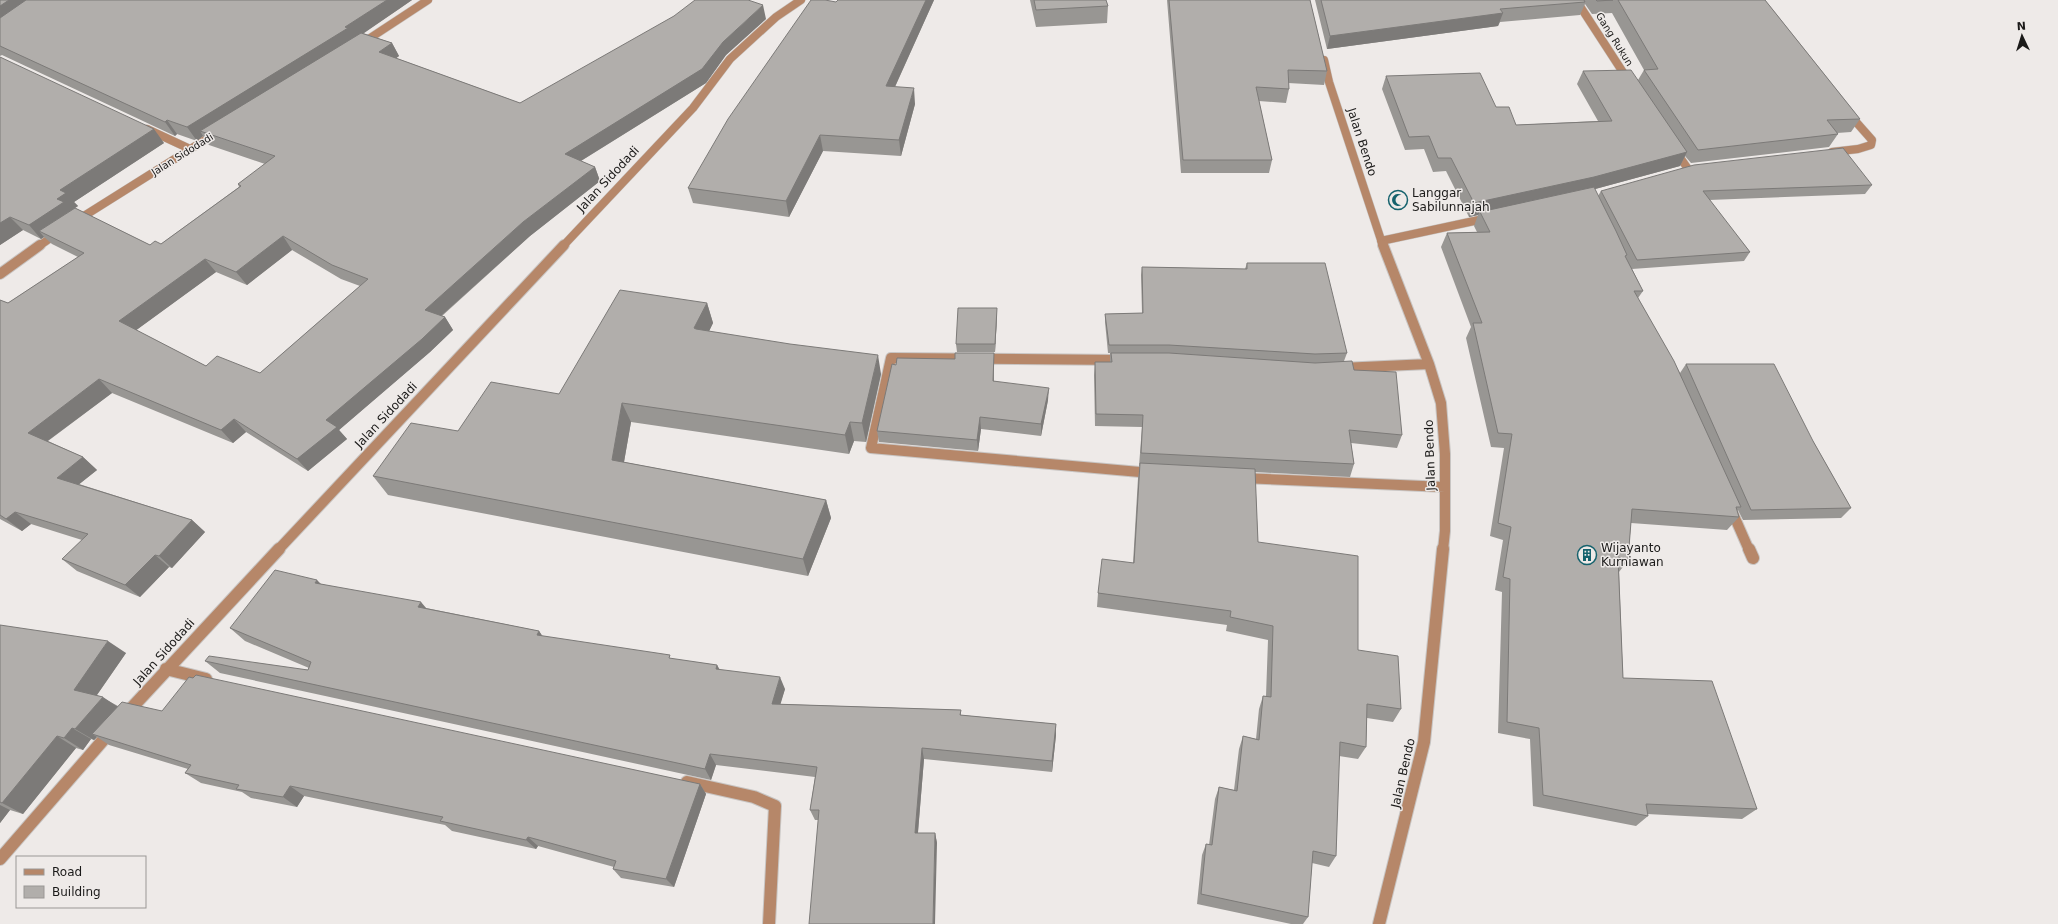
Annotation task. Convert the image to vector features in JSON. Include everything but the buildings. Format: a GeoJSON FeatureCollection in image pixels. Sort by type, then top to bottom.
{"type":"FeatureCollection","features":[{"type":"Feature","properties":{"kind":"street"},"geometry":{"type":"LineString","coordinates":[[352,49],[399,21],[428,0]]}},
{"type":"Feature","properties":{"kind":"street","name":"Jalan Sidodadi"},"geometry":{"type":"LineString","coordinates":[[0,859],[166,668],[693,108],[730,59],[776,17],[801,0]]}},
{"type":"Feature","properties":{"kind":"street","name":"Gang Rukun"},"geometry":{"type":"LineString","coordinates":[[1576,0],[1633,88]]}},
{"type":"Feature","properties":{"kind":"street","name":"Jalan Bendo"},"geometry":{"type":"LineString","coordinates":[[1322,52],[1329,82],[1381,241],[1430,364],[1441,402],[1445,454],[1444,531],[1424,742],[1380,924]]}},
{"type":"Feature","properties":{"kind":"street"},"geometry":{"type":"LineString","coordinates":[[1820,154],[1858,149],[1871,145],[1872,140],[1843,107]]}},
{"type":"Feature","properties":{"kind":"street"},"geometry":{"type":"LineString","coordinates":[[142,127],[190,149]]}},
{"type":"Feature","properties":{"kind":"street","name":"Jalan Sidodadi"},"geometry":{"type":"LineString","coordinates":[[0,274],[69,226],[222,130]]}},
{"type":"Feature","properties":{"kind":"street"},"geometry":{"type":"LineString","coordinates":[[1671,144],[1689,170]]}},
{"type":"Feature","properties":{"kind":"street"},"geometry":{"type":"LineString","coordinates":[[1381,241],[1496,216]]}},
{"type":"Feature","properties":{"kind":"street"},"geometry":{"type":"LineString","coordinates":[[1136,360],[891,358],[870,448],[1165,475]]}},
{"type":"Feature","properties":{"kind":"street"},"geometry":{"type":"LineString","coordinates":[[1328,369],[1430,364]]}},
{"type":"Feature","properties":{"kind":"street"},"geometry":{"type":"LineString","coordinates":[[1227,478],[1445,487]]}},
{"type":"Feature","properties":{"kind":"street"},"geometry":{"type":"LineString","coordinates":[[1728,500],[1753,558]]}},
{"type":"Feature","properties":{"kind":"street"},"geometry":{"type":"LineString","coordinates":[[166,668],[219,682]]}},
{"type":"Feature","properties":{"kind":"street"},"geometry":{"type":"LineString","coordinates":[[677,780],[754,797],[774,806],[769,924]]}},
{"type":"Feature","properties":{"kind":"place","name":"Langgar Sabilunnajah"},"geometry":{"type":"Point","coordinates":[1398,200]}},
{"type":"Feature","properties":{"kind":"place","name":"Wijayanto Kurniawan"},"geometry":{"type":"Point","coordinates":[1587,555]}}]}
